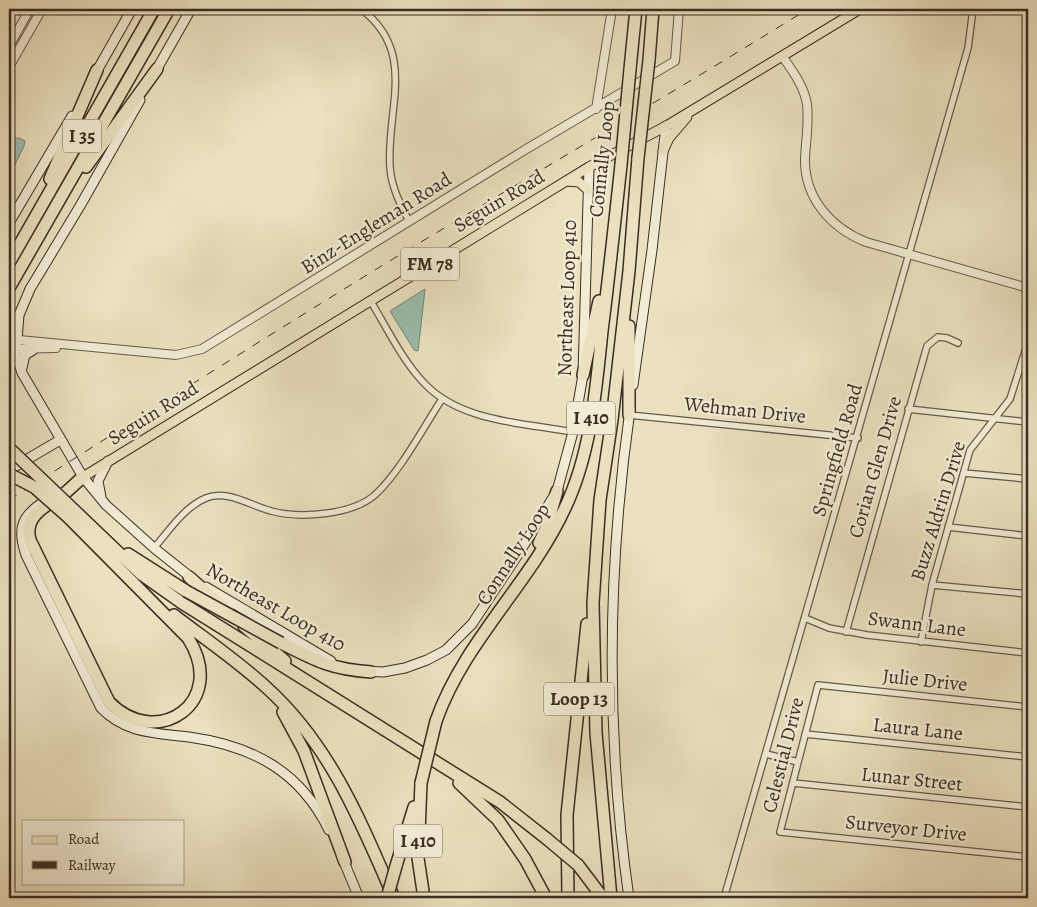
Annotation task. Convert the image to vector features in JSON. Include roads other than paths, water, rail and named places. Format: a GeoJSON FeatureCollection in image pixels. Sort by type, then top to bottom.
{"type":"FeatureCollection","features":[{"type":"Feature","properties":{"kind":"highway","name":"I 35"},"geometry":{"type":"LineString","coordinates":[[9,263],[154,9]]}},
{"type":"Feature","properties":{"kind":"highway","name":"I 35"},"geometry":{"type":"LineString","coordinates":[[9,288],[169,9]]}},
{"type":"Feature","properties":{"kind":"highway","name":"Connally Loop"},"geometry":{"type":"LineString","coordinates":[[424,898],[418,858],[421,784],[436,721],[461,665],[554,530],[580,471],[590,425],[612,246],[636,9]]}},
{"type":"Feature","properties":{"kind":"highway","name":"Connally Loop"},"geometry":{"type":"LineString","coordinates":[[612,898],[600,782],[594,674],[593,603],[600,500],[612,420],[629,271],[653,9]]}},
{"type":"Feature","properties":{"kind":"highway"},"geometry":{"type":"LineString","coordinates":[[51,215],[157,69]]}},
{"type":"Feature","properties":{"kind":"highway"},"geometry":{"type":"LineString","coordinates":[[9,258],[48,184],[97,70]]}},
{"type":"Feature","properties":{"kind":"highway"},"geometry":{"type":"LineString","coordinates":[[582,375],[612,246]]}},
{"type":"Feature","properties":{"kind":"highway"},"geometry":{"type":"LineString","coordinates":[[629,271],[629,414]]}},
{"type":"Feature","properties":{"kind":"highway"},"geometry":{"type":"LineString","coordinates":[[9,448],[71,514],[139,588],[188,638],[195,648],[201,669],[198,694],[192,704],[171,717],[160,721],[144,722],[133,719],[117,710],[109,702],[30,540],[29,525],[38,511],[67,492],[83,477]]}},
{"type":"Feature","properties":{"kind":"highway"},"geometry":{"type":"LineString","coordinates":[[9,474],[34,487],[97,534],[186,591],[281,643],[328,666],[341,670],[371,672]]}},
{"type":"Feature","properties":{"kind":"highway"},"geometry":{"type":"LineString","coordinates":[[524,575],[547,526],[557,491]]}},
{"type":"Feature","properties":{"kind":"highway","name":"Loop 13"},"geometry":{"type":"LineString","coordinates":[[568,898],[567,815],[600,500]]}},
{"type":"Feature","properties":{"kind":"highway"},"geometry":{"type":"LineString","coordinates":[[97,534],[140,574],[182,603],[436,764],[500,802],[578,865],[603,898]]}},
{"type":"Feature","properties":{"kind":"highway"},"geometry":{"type":"LineString","coordinates":[[189,577],[317,688]]}},
{"type":"Feature","properties":{"kind":"highway"},"geometry":{"type":"LineString","coordinates":[[139,588],[240,664],[268,689],[297,720],[328,761],[349,796],[394,898]]}},
{"type":"Feature","properties":{"kind":"highway"},"geometry":{"type":"LineString","coordinates":[[268,689],[304,751],[345,862]]}},
{"type":"Feature","properties":{"kind":"highway"},"geometry":{"type":"LineString","coordinates":[[436,764],[455,778],[498,820],[525,859],[546,898]]}},
{"type":"Feature","properties":{"kind":"highway"},"geometry":{"type":"LineString","coordinates":[[387,898],[421,784]]}},
{"type":"Feature","properties":{"kind":"main road"},"geometry":{"type":"LineString","coordinates":[[9,222],[57,143],[132,9]]}},
{"type":"Feature","properties":{"kind":"main road","name":"Northeast Loop 410"},"geometry":{"type":"LineString","coordinates":[[191,9],[80,206],[30,289],[19,315],[12,339],[12,350],[22,373],[60,440],[83,477],[101,499],[154,548],[189,577],[322,656],[349,668],[371,672],[405,668],[427,660],[446,650],[472,624],[557,491],[573,432],[582,375],[589,167]]}},
{"type":"Feature","properties":{"kind":"main road","name":"Seguin Road"},"geometry":{"type":"LineString","coordinates":[[108,461],[565,181],[666,126],[860,9]]}},
{"type":"Feature","properties":{"kind":"main road"},"geometry":{"type":"LineString","coordinates":[[663,151],[669,138],[693,110]]}},
{"type":"Feature","properties":{"kind":"main road"},"geometry":{"type":"LineString","coordinates":[[629,898],[616,782],[612,675],[616,553],[629,414],[666,126]]}},
{"type":"Feature","properties":{"kind":"main road"},"geometry":{"type":"LineString","coordinates":[[565,181],[579,182],[588,190]]}},
{"type":"Feature","properties":{"kind":"main road"},"geometry":{"type":"LineString","coordinates":[[22,373],[24,356],[33,350]]}},
{"type":"Feature","properties":{"kind":"main road"},"geometry":{"type":"LineString","coordinates":[[9,361],[22,373]]}},
{"type":"Feature","properties":{"kind":"main road"},"geometry":{"type":"LineString","coordinates":[[9,470],[60,440]]}},
{"type":"Feature","properties":{"kind":"main road"},"geometry":{"type":"LineString","coordinates":[[101,499],[98,481],[108,461]]}},
{"type":"Feature","properties":{"kind":"main road","name":"FM 78"},"geometry":{"type":"LineString","coordinates":[[83,477],[108,461]]}},
{"type":"Feature","properties":{"kind":"main road"},"geometry":{"type":"LineString","coordinates":[[83,477],[34,508],[25,520],[20,535],[26,555],[101,708],[119,723],[131,728],[215,741],[234,746],[270,763],[299,786],[314,804],[345,862],[359,898]]}},
{"type":"Feature","properties":{"kind":"street"},"geometry":{"type":"LineString","coordinates":[[9,46],[30,9]]}},
{"type":"Feature","properties":{"kind":"street"},"geometry":{"type":"LineString","coordinates":[[9,67],[42,9]]}},
{"type":"Feature","properties":{"kind":"street"},"geometry":{"type":"LineString","coordinates":[[361,9],[382,32],[396,67],[390,170],[400,205],[409,221]]}},
{"type":"Feature","properties":{"kind":"street"},"geometry":{"type":"LineString","coordinates":[[596,109],[612,9]]}},
{"type":"Feature","properties":{"kind":"street","name":"Binz-Engleman Road"},"geometry":{"type":"LineString","coordinates":[[12,339],[78,347],[176,355],[202,349],[409,221],[675,61],[679,9]]}},
{"type":"Feature","properties":{"kind":"street","name":"Springfield Road"},"geometry":{"type":"LineString","coordinates":[[724,898],[858,438],[968,48],[973,9]]}},
{"type":"Feature","properties":{"kind":"street"},"geometry":{"type":"LineString","coordinates":[[782,56],[796,76],[807,103],[806,168],[808,184],[821,209],[830,219],[850,235],[874,245],[909,253],[1028,288]]}},
{"type":"Feature","properties":{"kind":"street"},"geometry":{"type":"LineString","coordinates":[[370,300],[417,376],[442,399],[475,414],[573,432]]}},
{"type":"Feature","properties":{"kind":"street","name":"Corian Glen Drive"},"geometry":{"type":"LineString","coordinates":[[846,632],[927,346],[938,337],[947,338],[958,343]]}},
{"type":"Feature","properties":{"kind":"street","name":"Buzz Aldrin Drive"},"geometry":{"type":"LineString","coordinates":[[921,642],[932,585],[970,450],[1014,392],[1028,342]]}},
{"type":"Feature","properties":{"kind":"street","name":"Binz-Engleman Road"},"geometry":{"type":"LineString","coordinates":[[12,350],[78,347]]}},
{"type":"Feature","properties":{"kind":"street"},"geometry":{"type":"LineString","coordinates":[[154,548],[184,513],[199,501],[214,495],[240,500],[272,511],[302,515],[328,513],[368,499],[376,494],[389,479],[442,399]]}},
{"type":"Feature","properties":{"kind":"street"},"geometry":{"type":"LineString","coordinates":[[908,409],[1028,422]]}},
{"type":"Feature","properties":{"kind":"street","name":"Wehman Drive"},"geometry":{"type":"LineString","coordinates":[[629,414],[858,438]]}},
{"type":"Feature","properties":{"kind":"street"},"geometry":{"type":"LineString","coordinates":[[964,473],[1028,479]]}},
{"type":"Feature","properties":{"kind":"street"},"geometry":{"type":"LineString","coordinates":[[948,527],[1028,536]]}},
{"type":"Feature","properties":{"kind":"street"},"geometry":{"type":"LineString","coordinates":[[932,585],[1028,594]]}},
{"type":"Feature","properties":{"kind":"street","name":"Swann Lane"},"geometry":{"type":"LineString","coordinates":[[805,618],[846,632],[1028,653]]}},
{"type":"Feature","properties":{"kind":"street","name":"Julie Drive"},"geometry":{"type":"LineString","coordinates":[[818,685],[1028,707]]}},
{"type":"Feature","properties":{"kind":"street","name":"Celestial Drive"},"geometry":{"type":"LineString","coordinates":[[780,832],[818,685]]}},
{"type":"Feature","properties":{"kind":"street","name":"Laura Lane"},"geometry":{"type":"LineString","coordinates":[[805,734],[1028,757]]}},
{"type":"Feature","properties":{"kind":"street"},"geometry":{"type":"LineString","coordinates":[[766,754],[798,762]]}},
{"type":"Feature","properties":{"kind":"street","name":"Lunar Street"},"geometry":{"type":"LineString","coordinates":[[793,783],[1028,807]]}},
{"type":"Feature","properties":{"kind":"street","name":"Surveyor Drive"},"geometry":{"type":"LineString","coordinates":[[780,832],[1028,857]]}},
{"type":"Feature","properties":{"kind":"railway"},"geometry":{"type":"LineString","coordinates":[[9,500],[245,350],[388,262],[808,9]]}}]}
